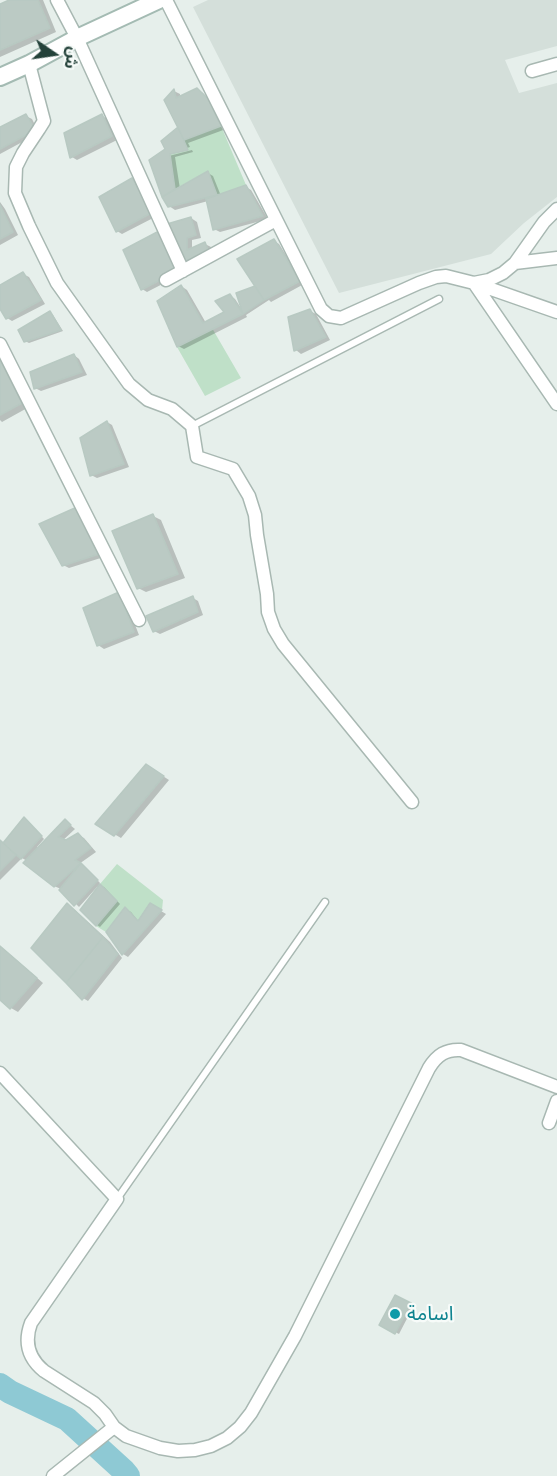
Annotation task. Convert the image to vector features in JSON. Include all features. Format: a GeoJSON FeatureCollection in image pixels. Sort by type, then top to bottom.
{"type":"FeatureCollection","features":[{"type":"Feature","properties":{"kind":"main road"},"geometry":{"type":"LineString","coordinates":[[0,77],[159,0]]}},
{"type":"Feature","properties":{"kind":"street"},"geometry":{"type":"LineString","coordinates":[[57,0],[77,38],[183,271]]}},
{"type":"Feature","properties":{"kind":"street"},"geometry":{"type":"LineString","coordinates":[[166,0],[321,309],[329,316],[341,318],[418,283],[446,276],[474,283],[557,312]]}},
{"type":"Feature","properties":{"kind":"street"},"geometry":{"type":"LineString","coordinates":[[532,71],[557,63]]}},
{"type":"Feature","properties":{"kind":"street"},"geometry":{"type":"LineString","coordinates":[[29,64],[44,121],[16,166],[15,193],[57,284],[129,384],[148,400],[172,410],[192,426],[197,457],[233,469],[249,496],[255,515],[268,612],[278,637],[412,802]]}},
{"type":"Feature","properties":{"kind":"street"},"geometry":{"type":"LineString","coordinates":[[474,283],[503,273],[515,263],[544,222],[557,209]]}},
{"type":"Feature","properties":{"kind":"street"},"geometry":{"type":"LineString","coordinates":[[166,280],[276,220]]}},
{"type":"Feature","properties":{"kind":"street"},"geometry":{"type":"LineString","coordinates":[[515,263],[557,258]]}},
{"type":"Feature","properties":{"kind":"street"},"geometry":{"type":"LineString","coordinates":[[474,283],[557,404]]}},
{"type":"Feature","properties":{"kind":"street"},"geometry":{"type":"LineString","coordinates":[[0,344],[139,620]]}},
{"type":"Feature","properties":{"kind":"street"},"geometry":{"type":"LineString","coordinates":[[0,1072],[117,1199],[31,1323],[27,1338],[30,1353],[38,1366],[94,1403],[114,1427],[126,1436],[160,1448],[177,1451],[212,1446],[227,1438],[251,1413],[295,1336],[429,1068],[439,1056],[445,1052],[461,1050],[557,1087]]}},
{"type":"Feature","properties":{"kind":"street"},"geometry":{"type":"LineString","coordinates":[[549,1123],[557,1101]]}},
{"type":"Feature","properties":{"kind":"street"},"geometry":{"type":"LineString","coordinates":[[53,1476],[114,1427]]}},
{"type":"Feature","properties":{"kind":"lane"},"geometry":{"type":"LineString","coordinates":[[192,426],[439,299]]}},
{"type":"Feature","properties":{"kind":"lane"},"geometry":{"type":"LineString","coordinates":[[117,1199],[325,902]]}},
{"type":"Feature","properties":{"kind":"shaded area"},"geometry":{"type":"Polygon","coordinates":[[[208,0],[557,0],[557,46],[505,60],[519,93],[557,83],[557,197],[524,223],[491,254],[339,293],[193,7],[208,0]]]}},
{"type":"Feature","properties":{"kind":"green space"},"geometry":{"type":"Polygon","coordinates":[[[221,126],[246,185],[217,195],[208,171],[175,189],[170,154],[188,150],[184,140],[221,126]]]}},
{"type":"Feature","properties":{"kind":"green space"},"geometry":{"type":"Polygon","coordinates":[[[212,328],[241,378],[205,396],[177,347],[212,328]]]}},
{"type":"Feature","properties":{"kind":"green space"},"geometry":{"type":"Polygon","coordinates":[[[117,864],[163,900],[162,910],[150,903],[138,921],[125,908],[106,932],[96,926],[117,901],[100,884],[117,864]]]}},
{"type":"Feature","properties":{"kind":"building"},"geometry":{"type":"Polygon","coordinates":[[[9,0],[38,0],[50,28],[0,50],[0,4],[9,0]]]}},
{"type":"Feature","properties":{"kind":"building"},"geometry":{"type":"Polygon","coordinates":[[[197,88],[208,99],[221,126],[184,140],[164,100],[174,89],[176,98],[197,88]]]}},
{"type":"Feature","properties":{"kind":"building"},"geometry":{"type":"Polygon","coordinates":[[[26,114],[35,130],[0,149],[0,127],[26,114]]]}},
{"type":"Feature","properties":{"kind":"building"},"geometry":{"type":"Polygon","coordinates":[[[102,114],[112,136],[70,158],[64,133],[102,114]]]}},
{"type":"Feature","properties":{"kind":"building"},"geometry":{"type":"Polygon","coordinates":[[[178,127],[188,150],[170,154],[175,189],[162,197],[149,160],[165,149],[161,141],[178,127]]]}},
{"type":"Feature","properties":{"kind":"building"},"geometry":{"type":"Polygon","coordinates":[[[208,171],[217,195],[168,207],[162,197],[208,171]]]}},
{"type":"Feature","properties":{"kind":"building"},"geometry":{"type":"Polygon","coordinates":[[[132,178],[153,212],[116,232],[99,197],[132,178]]]}},
{"type":"Feature","properties":{"kind":"building"},"geometry":{"type":"Polygon","coordinates":[[[246,185],[263,216],[213,230],[206,199],[246,185]]]}},
{"type":"Feature","properties":{"kind":"building"},"geometry":{"type":"Polygon","coordinates":[[[0,205],[13,232],[0,239],[0,205]]]}},
{"type":"Feature","properties":{"kind":"building"},"geometry":{"type":"Polygon","coordinates":[[[191,217],[196,235],[187,238],[187,250],[205,242],[209,253],[184,261],[167,224],[191,217]]]}},
{"type":"Feature","properties":{"kind":"building"},"geometry":{"type":"Polygon","coordinates":[[[161,230],[179,270],[141,290],[123,250],[161,230]]]}},
{"type":"Feature","properties":{"kind":"building"},"geometry":{"type":"Polygon","coordinates":[[[274,239],[300,281],[264,300],[237,259],[274,239]]]}},
{"type":"Feature","properties":{"kind":"building"},"geometry":{"type":"Polygon","coordinates":[[[23,272],[41,300],[6,319],[0,309],[0,285],[23,272]]]}},
{"type":"Feature","properties":{"kind":"building"},"geometry":{"type":"Polygon","coordinates":[[[181,285],[203,323],[224,312],[215,301],[230,294],[243,314],[177,347],[157,301],[181,285]]]}},
{"type":"Feature","properties":{"kind":"building"},"geometry":{"type":"Polygon","coordinates":[[[255,286],[264,300],[243,314],[236,293],[255,286]]]}},
{"type":"Feature","properties":{"kind":"building"},"geometry":{"type":"Polygon","coordinates":[[[310,309],[326,337],[294,351],[288,317],[310,309]]]}},
{"type":"Feature","properties":{"kind":"building"},"geometry":{"type":"Polygon","coordinates":[[[50,311],[61,330],[24,342],[18,330],[50,311]]]}},
{"type":"Feature","properties":{"kind":"building"},"geometry":{"type":"Polygon","coordinates":[[[74,354],[82,372],[34,389],[30,372],[74,354]]]}},
{"type":"Feature","properties":{"kind":"building"},"geometry":{"type":"Polygon","coordinates":[[[0,356],[22,403],[0,415],[0,356]]]}},
{"type":"Feature","properties":{"kind":"building"},"geometry":{"type":"Polygon","coordinates":[[[107,421],[124,464],[90,476],[80,438],[107,421]]]}},
{"type":"Feature","properties":{"kind":"building"},"geometry":{"type":"Polygon","coordinates":[[[77,507],[102,553],[62,566],[39,524],[77,507]]]}},
{"type":"Feature","properties":{"kind":"building"},"geometry":{"type":"Polygon","coordinates":[[[153,514],[178,574],[137,589],[112,531],[153,514]]]}},
{"type":"Feature","properties":{"kind":"building"},"geometry":{"type":"Polygon","coordinates":[[[119,592],[134,632],[97,646],[83,608],[119,592]]]}},
{"type":"Feature","properties":{"kind":"building"},"geometry":{"type":"Polygon","coordinates":[[[193,596],[198,612],[153,632],[146,616],[193,596]]]}},
{"type":"Feature","properties":{"kind":"building"},"geometry":{"type":"Polygon","coordinates":[[[146,764],[164,776],[114,836],[95,824],[146,764]]]}},
{"type":"Feature","properties":{"kind":"building"},"geometry":{"type":"Polygon","coordinates":[[[24,817],[42,836],[21,859],[3,843],[24,817]]]}},
{"type":"Feature","properties":{"kind":"building"},"geometry":{"type":"Polygon","coordinates":[[[65,819],[71,825],[58,837],[66,840],[78,833],[91,848],[75,860],[81,863],[54,887],[23,863],[65,819]]]}},
{"type":"Feature","properties":{"kind":"building"},"geometry":{"type":"Polygon","coordinates":[[[0,840],[16,855],[0,871],[0,840]]]}},
{"type":"Feature","properties":{"kind":"building"},"geometry":{"type":"Polygon","coordinates":[[[81,863],[98,880],[74,906],[59,890],[81,863]]]}},
{"type":"Feature","properties":{"kind":"building"},"geometry":{"type":"Polygon","coordinates":[[[100,884],[117,901],[96,926],[80,910],[100,884]]]}},
{"type":"Feature","properties":{"kind":"building"},"geometry":{"type":"Polygon","coordinates":[[[67,903],[103,937],[66,983],[31,948],[67,903]]]}},
{"type":"Feature","properties":{"kind":"building"},"geometry":{"type":"Polygon","coordinates":[[[150,903],[162,910],[122,955],[106,932],[125,907],[138,921],[150,903]]]}},
{"type":"Feature","properties":{"kind":"building"},"geometry":{"type":"Polygon","coordinates":[[[103,937],[118,954],[82,1000],[66,983],[103,937]]]}},
{"type":"Feature","properties":{"kind":"building"},"geometry":{"type":"Polygon","coordinates":[[[0,946],[37,978],[10,1009],[0,1000],[0,946]]]}},
{"type":"Feature","properties":{"kind":"building","name":"اسامة"},"geometry":{"type":"Polygon","coordinates":[[[395,1295],[411,1303],[395,1334],[379,1325],[395,1295]]]}},
{"type":"Feature","properties":{"kind":"waterway"},"geometry":{"type":"LineString","coordinates":[[0,1385],[67,1419],[128,1476]]}},
{"type":"Feature","properties":{"kind":"place","name":"اسامة"},"geometry":{"type":"Point","coordinates":[395,1314]}}]}
